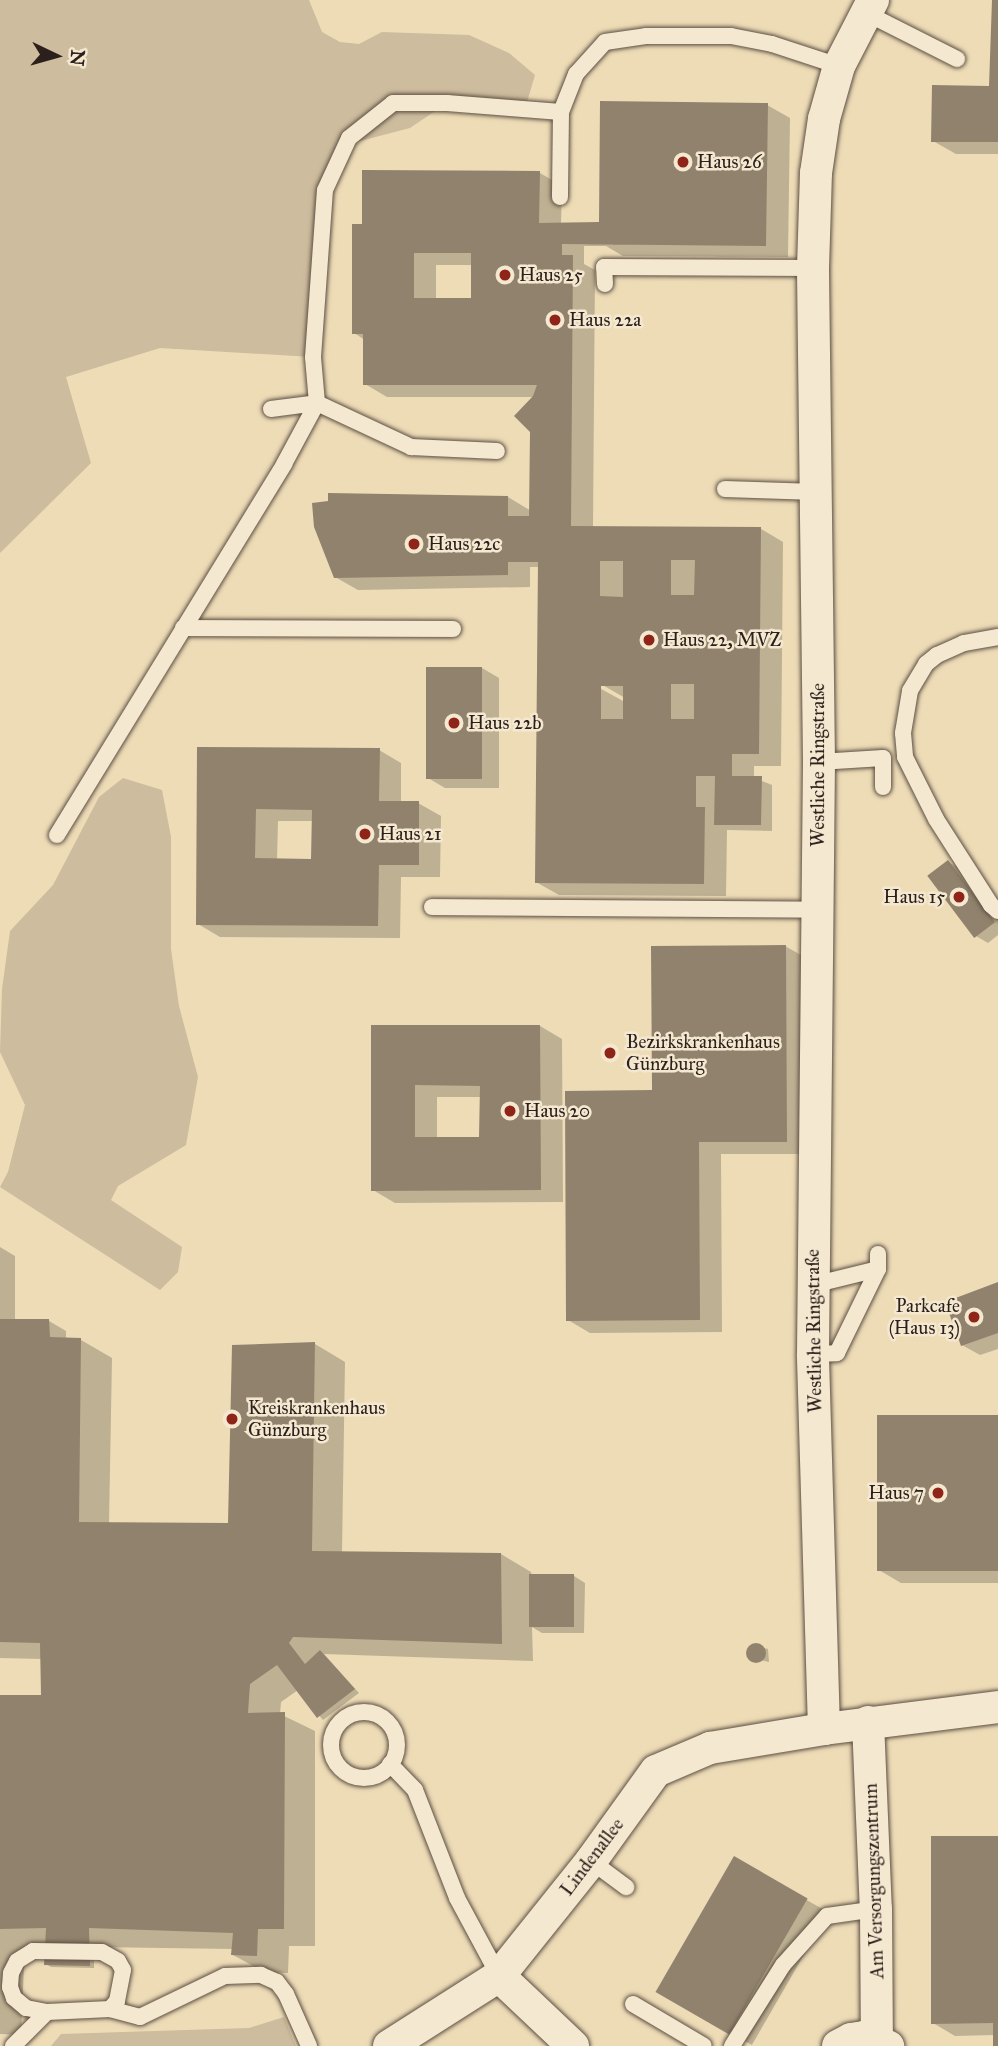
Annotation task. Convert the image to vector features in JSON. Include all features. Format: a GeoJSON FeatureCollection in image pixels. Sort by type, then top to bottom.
{"type":"FeatureCollection","features":[{"type":"Feature","properties":{"kind":"street","name":"Westliche Ringstraße"},"geometry":{"type":"LineString","coordinates":[[824,1728],[813,1354],[819,762],[813,268],[816,173],[824,119],[839,65],[870,7]]}},
{"type":"Feature","properties":{"kind":"street","name":"Lindenallee"},"geometry":{"type":"LineString","coordinates":[[389,2046],[499,1976],[592,1861],[656,1770],[710,1748],[824,1728],[998,1707]]}},
{"type":"Feature","properties":{"kind":"street","name":"Am Versorgungszentrum"},"geometry":{"type":"LineString","coordinates":[[838,2046],[851,2039],[882,2043],[868,1722]]}},
{"type":"Feature","properties":{"kind":"street"},"geometry":{"type":"LineString","coordinates":[[499,1976],[573,2046]]}},
{"type":"Feature","properties":{"kind":"lane"},"geometry":{"type":"LineString","coordinates":[[870,7],[957,58]]}},
{"type":"Feature","properties":{"kind":"lane"},"geometry":{"type":"LineString","coordinates":[[560,197],[561,112],[576,74],[605,42],[646,36],[731,36],[772,44],[839,65]]}},
{"type":"Feature","properties":{"kind":"lane"},"geometry":{"type":"LineString","coordinates":[[57,835],[284,464],[317,403],[313,357],[325,190],[349,138],[393,103],[447,103],[561,112]]}},
{"type":"Feature","properties":{"kind":"lane"},"geometry":{"type":"LineString","coordinates":[[605,284],[604,267],[813,268]]}},
{"type":"Feature","properties":{"kind":"lane"},"geometry":{"type":"LineString","coordinates":[[271,409],[317,403],[411,447],[497,452]]}},
{"type":"Feature","properties":{"kind":"lane"},"geometry":{"type":"LineString","coordinates":[[725,489],[816,492]]}},
{"type":"Feature","properties":{"kind":"lane"},"geometry":{"type":"LineString","coordinates":[[183,628],[453,629]]}},
{"type":"Feature","properties":{"kind":"lane"},"geometry":{"type":"LineString","coordinates":[[998,637],[964,643],[937,655],[926,664],[910,691],[903,733],[905,757],[936,819],[991,905],[998,911]]}},
{"type":"Feature","properties":{"kind":"lane"},"geometry":{"type":"LineString","coordinates":[[819,762],[883,758],[883,788]]}},
{"type":"Feature","properties":{"kind":"lane"},"geometry":{"type":"LineString","coordinates":[[432,908],[819,910]]}},
{"type":"Feature","properties":{"kind":"lane"},"geometry":{"type":"LineString","coordinates":[[813,1285],[878,1261],[837,1353],[813,1354]]}},
{"type":"Feature","properties":{"kind":"lane"},"geometry":{"type":"LineString","coordinates":[[368,1711],[387,1720],[397,1740],[390,1764],[379,1774],[369,1778],[358,1778],[340,1769],[330,1750],[333,1730],[339,1721],[348,1715],[368,1711]]}},
{"type":"Feature","properties":{"kind":"lane"},"geometry":{"type":"LineString","coordinates":[[390,1764],[415,1790],[457,1898],[499,1976]]}},
{"type":"Feature","properties":{"kind":"lane"},"geometry":{"type":"LineString","coordinates":[[592,1861],[626,1887]]}},
{"type":"Feature","properties":{"kind":"lane"},"geometry":{"type":"LineString","coordinates":[[732,2046],[783,1965],[827,1916],[876,1909]]}},
{"type":"Feature","properties":{"kind":"lane"},"geometry":{"type":"LineString","coordinates":[[110,2009],[117,2001],[123,1970],[118,1961],[103,1952],[33,1951],[17,1961],[10,1987],[14,1998],[26,2008],[47,2012],[110,2009],[140,2017],[225,1976],[261,1975],[277,1982],[286,1994],[309,2046]]}},
{"type":"Feature","properties":{"kind":"lane"},"geometry":{"type":"LineString","coordinates":[[633,2004],[704,2046]]}},
{"type":"Feature","properties":{"kind":"lane"},"geometry":{"type":"LineString","coordinates":[[13,2046],[47,2012]]}},
{"type":"Feature","properties":{"kind":"shaded area"},"geometry":{"type":"Polygon","coordinates":[[[0,0],[309,0],[322,32],[340,42],[359,44],[382,32],[469,35],[509,53],[535,75],[525,109],[447,103],[410,128],[345,145],[325,190],[313,357],[160,348],[66,377],[91,463],[0,553],[0,0]]]}},
{"type":"Feature","properties":{"kind":"shaded area"},"geometry":{"type":"Polygon","coordinates":[[[123,778],[162,790],[171,837],[171,949],[179,1006],[198,1077],[186,1145],[118,1186],[111,1200],[182,1247],[178,1272],[160,1290],[0,1187],[8,1172],[25,1105],[0,1052],[2,989],[10,931],[53,885],[99,797],[123,778]]]}},
{"type":"Feature","properties":{"kind":"shaded area"},"geometry":{"type":"Polygon","coordinates":[[[284,2017],[296,2046],[51,2046],[61,2034],[249,2028],[284,2017]]]}},
{"type":"Feature","properties":{"kind":"building"},"geometry":{"type":"Polygon","coordinates":[[[992,0],[998,0],[998,142],[931,142],[932,85],[989,86],[992,0]]]}},
{"type":"Feature","properties":{"kind":"building"},"geometry":{"type":"Polygon","coordinates":[[[600,101],[768,103],[766,246],[562,244],[562,255],[573,255],[571,526],[761,527],[759,754],[732,754],[732,776],[762,776],[761,825],[714,825],[715,776],[696,776],[696,807],[705,807],[704,884],[535,883],[538,562],[508,562],[508,575],[334,578],[314,527],[312,503],[328,501],[328,493],[508,496],[508,516],[529,516],[530,432],[514,416],[533,396],[537,385],[363,385],[363,334],[352,334],[352,224],[362,224],[362,170],[540,171],[539,223],[599,222],[600,101]],[[414,253],[414,298],[471,298],[471,253],[414,253]],[[671,560],[671,595],[694,595],[695,560],[671,560]],[[600,561],[600,596],[623,597],[623,561],[600,561]],[[671,684],[671,719],[694,719],[694,684],[671,684]],[[601,686],[601,719],[623,719],[623,686],[601,686]]]}},
{"type":"Feature","properties":{"kind":"building","name":"Haus 22b"},"geometry":{"type":"Polygon","coordinates":[[[426,667],[482,667],[482,779],[426,779],[426,667]]]}},
{"type":"Feature","properties":{"kind":"building","name":"Haus 21"},"geometry":{"type":"Polygon","coordinates":[[[197,747],[380,748],[379,801],[419,801],[419,865],[379,865],[378,926],[196,925],[197,747]],[[256,809],[255,858],[311,859],[312,810],[256,809]]]}},
{"type":"Feature","properties":{"kind":"building","name":"Haus 15"},"geometry":{"type":"Polygon","coordinates":[[[948,860],[995,922],[974,938],[927,876],[948,860]]]}},
{"type":"Feature","properties":{"kind":"building"},"geometry":{"type":"Polygon","coordinates":[[[786,945],[787,1142],[699,1142],[700,1320],[566,1321],[565,1091],[652,1090],[651,946],[786,945]]]}},
{"type":"Feature","properties":{"kind":"building","name":"Haus 20"},"geometry":{"type":"Polygon","coordinates":[[[371,1025],[540,1025],[541,1190],[371,1191],[371,1025]],[[415,1085],[415,1137],[479,1137],[480,1086],[415,1085]]]}},
{"type":"Feature","properties":{"kind":"building","name":"Parkcafe (Haus 13)"},"geometry":{"type":"Polygon","coordinates":[[[998,1282],[998,1333],[961,1346],[945,1302],[998,1282]]]}},
{"type":"Feature","properties":{"kind":"building"},"geometry":{"type":"Polygon","coordinates":[[[0,1319],[49,1319],[50,1337],[81,1338],[79,1522],[228,1523],[232,1345],[315,1342],[312,1551],[501,1553],[502,1644],[293,1637],[289,1643],[305,1664],[320,1650],[355,1689],[317,1718],[277,1665],[250,1684],[248,1713],[285,1712],[284,1929],[258,1929],[257,1956],[231,1955],[233,1933],[89,1928],[90,1966],[44,1965],[46,1928],[0,1929],[0,1695],[41,1695],[40,1643],[0,1642],[0,1319]]]}},
{"type":"Feature","properties":{"kind":"building","name":"Haus 7"},"geometry":{"type":"Polygon","coordinates":[[[877,1415],[998,1415],[998,1571],[877,1571],[877,1415]]]}},
{"type":"Feature","properties":{"kind":"building"},"geometry":{"type":"Polygon","coordinates":[[[529,1574],[574,1574],[574,1627],[529,1627],[529,1574]]]}},
{"type":"Feature","properties":{"kind":"building"},"geometry":{"type":"Polygon","coordinates":[[[756,1643],[763,1646],[766,1653],[763,1660],[756,1663],[749,1660],[746,1653],[749,1646],[756,1643]]]}},
{"type":"Feature","properties":{"kind":"building"},"geometry":{"type":"Polygon","coordinates":[[[931,1836],[998,1836],[998,2046],[993,2046],[993,2023],[931,2024],[931,1836]]]}},
{"type":"Feature","properties":{"kind":"building"},"geometry":{"type":"Polygon","coordinates":[[[734,1856],[808,1898],[729,2034],[656,1992],[734,1856]]]}},
{"type":"Feature","properties":{"kind":"place","name":"Haus 26"},"geometry":{"type":"Point","coordinates":[683,162]}},
{"type":"Feature","properties":{"kind":"place","name":"Haus 25"},"geometry":{"type":"Point","coordinates":[505,275]}},
{"type":"Feature","properties":{"kind":"place","name":"Haus 22a"},"geometry":{"type":"Point","coordinates":[555,320]}},
{"type":"Feature","properties":{"kind":"place","name":"Haus 22c"},"geometry":{"type":"Point","coordinates":[414,544]}},
{"type":"Feature","properties":{"kind":"place","name":"Haus 22, MVZ"},"geometry":{"type":"Point","coordinates":[649,640]}},
{"type":"Feature","properties":{"kind":"place","name":"Haus 22b"},"geometry":{"type":"Point","coordinates":[454,723]}},
{"type":"Feature","properties":{"kind":"place","name":"Haus 21"},"geometry":{"type":"Point","coordinates":[365,834]}},
{"type":"Feature","properties":{"kind":"place","name":"Haus 15"},"geometry":{"type":"Point","coordinates":[959,897]}},
{"type":"Feature","properties":{"kind":"place","name":"Bezirkskrankenhaus Günzburg"},"geometry":{"type":"Point","coordinates":[610,1053]}},
{"type":"Feature","properties":{"kind":"place","name":"Haus 20"},"geometry":{"type":"Point","coordinates":[510,1111]}},
{"type":"Feature","properties":{"kind":"place","name":"Parkcafe (Haus 13)"},"geometry":{"type":"Point","coordinates":[974,1317]}},
{"type":"Feature","properties":{"kind":"place","name":"Kreiskrankenhaus Günzburg"},"geometry":{"type":"Point","coordinates":[232,1419]}},
{"type":"Feature","properties":{"kind":"place","name":"Haus 7"},"geometry":{"type":"Point","coordinates":[938,1493]}}]}
